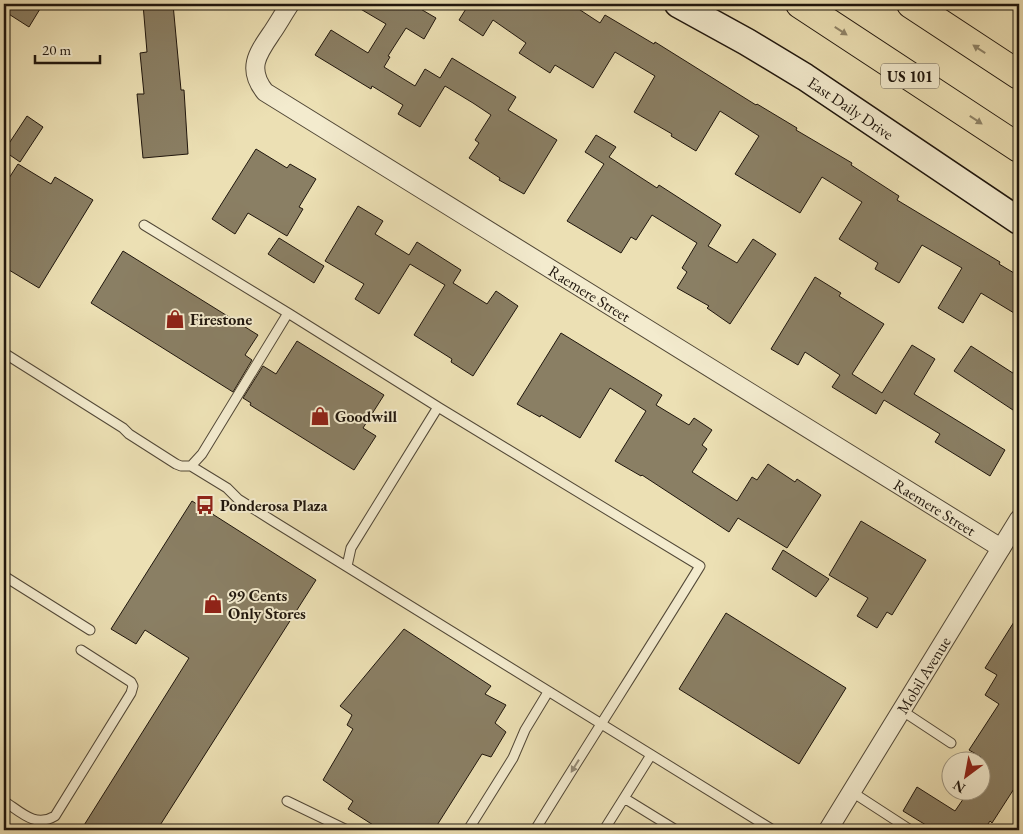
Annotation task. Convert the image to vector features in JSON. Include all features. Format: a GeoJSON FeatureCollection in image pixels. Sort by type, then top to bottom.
{"type":"FeatureCollection","features":[{"type":"Feature","properties":{"kind":"highway","name":"US 101"},"geometry":{"type":"LineString","coordinates":[[800,4],[1019,148]]}},
{"type":"Feature","properties":{"kind":"highway"},"geometry":{"type":"LineString","coordinates":[[911,4],[1019,75]]}},
{"type":"Feature","properties":{"kind":"main road","name":"East Daily Drive"},"geometry":{"type":"LineString","coordinates":[[678,4],[805,77],[1019,222]]}},
{"type":"Feature","properties":{"kind":"street","name":"Raemere Street"},"geometry":{"type":"LineString","coordinates":[[290,4],[261,49],[256,62],[256,76],[266,92],[1001,548]]}},
{"type":"Feature","properties":{"kind":"street","name":"Mobil Avenue"},"geometry":{"type":"LineString","coordinates":[[828,830],[1019,519]]}},
{"type":"Feature","properties":{"kind":"lane"},"geometry":{"type":"LineString","coordinates":[[144,225],[700,566],[535,830]]}},
{"type":"Feature","properties":{"kind":"lane"},"geometry":{"type":"LineString","coordinates":[[191,466],[202,454],[288,313]]}},
{"type":"Feature","properties":{"kind":"lane"},"geometry":{"type":"LineString","coordinates":[[4,353],[123,428],[129,434],[176,464],[191,466],[226,488],[245,503],[773,830]]}},
{"type":"Feature","properties":{"kind":"lane"},"geometry":{"type":"LineString","coordinates":[[348,566],[351,548],[438,407]]}},
{"type":"Feature","properties":{"kind":"lane"},"geometry":{"type":"LineString","coordinates":[[4,576],[90,630]]}},
{"type":"Feature","properties":{"kind":"lane"},"geometry":{"type":"LineString","coordinates":[[4,801],[31,819],[47,821],[55,816],[131,693],[133,686],[130,682],[81,650]]}},
{"type":"Feature","properties":{"kind":"lane"},"geometry":{"type":"LineString","coordinates":[[468,830],[514,758],[525,730],[548,692]]}},
{"type":"Feature","properties":{"kind":"lane"},"geometry":{"type":"LineString","coordinates":[[901,710],[951,742]]}},
{"type":"Feature","properties":{"kind":"lane"},"geometry":{"type":"LineString","coordinates":[[604,830],[650,755]]}},
{"type":"Feature","properties":{"kind":"lane"},"geometry":{"type":"LineString","coordinates":[[852,792],[909,829]]}},
{"type":"Feature","properties":{"kind":"lane"},"geometry":{"type":"LineString","coordinates":[[624,798],[676,830]]}},
{"type":"Feature","properties":{"kind":"lane"},"geometry":{"type":"LineString","coordinates":[[287,801],[346,830]]}},
{"type":"Feature","properties":{"kind":"building"},"geometry":{"type":"Polygon","coordinates":[[[4,4],[43,4],[29,27],[4,11],[4,4]]]}},
{"type":"Feature","properties":{"kind":"building"},"geometry":{"type":"Polygon","coordinates":[[[143,4],[173,4],[181,90],[184,90],[188,154],[143,158],[137,94],[144,94],[140,53],[147,52],[143,4]]]}},
{"type":"Feature","properties":{"kind":"building"},"geometry":{"type":"Polygon","coordinates":[[[352,4],[412,4],[436,18],[424,39],[406,28],[388,56],[390,57],[384,67],[415,86],[425,69],[440,78],[452,58],[516,97],[508,110],[557,140],[524,194],[499,180],[500,178],[469,158],[479,143],[475,140],[491,115],[473,103],[445,86],[420,127],[398,114],[403,105],[372,86],[371,89],[315,55],[331,30],[368,53],[386,24],[352,4]]]}},
{"type":"Feature","properties":{"kind":"building"},"geometry":{"type":"Polygon","coordinates":[[[469,4],[571,4],[600,23],[605,15],[654,44],[655,42],[852,163],[851,165],[899,196],[897,200],[1000,262],[999,264],[1019,276],[1019,316],[981,293],[963,323],[938,308],[962,268],[922,245],[899,283],[875,269],[878,263],[839,239],[862,202],[822,177],[800,213],[735,174],[759,136],[720,111],[696,151],[671,136],[672,134],[634,112],[655,76],[615,52],[593,88],[555,65],[550,73],[519,53],[526,43],[493,20],[483,36],[459,20],[469,4]]]}},
{"type":"Feature","properties":{"kind":"building"},"geometry":{"type":"Polygon","coordinates":[[[27,116],[43,127],[20,162],[4,151],[27,116]]]}},
{"type":"Feature","properties":{"kind":"building"},"geometry":{"type":"Polygon","coordinates":[[[596,135],[616,147],[609,157],[657,188],[659,185],[721,225],[708,246],[737,263],[753,239],[776,254],[730,324],[707,308],[709,306],[677,288],[687,272],[682,268],[697,243],[652,215],[636,240],[631,237],[621,253],[567,221],[604,164],[585,152],[596,135]]]}},
{"type":"Feature","properties":{"kind":"building"},"geometry":{"type":"Polygon","coordinates":[[[256,149],[287,168],[290,164],[316,179],[299,207],[303,209],[287,236],[248,213],[235,234],[212,219],[256,149]]]}},
{"type":"Feature","properties":{"kind":"building"},"geometry":{"type":"Polygon","coordinates":[[[18,164],[51,184],[55,177],[93,200],[39,288],[4,267],[4,186],[18,164]]]}},
{"type":"Feature","properties":{"kind":"building"},"geometry":{"type":"Polygon","coordinates":[[[358,206],[383,221],[375,234],[409,255],[417,242],[461,270],[453,283],[487,304],[496,291],[518,306],[473,376],[451,362],[452,359],[414,335],[445,285],[410,264],[379,314],[355,299],[364,284],[325,261],[358,206]]]}},
{"type":"Feature","properties":{"kind":"building"},"geometry":{"type":"Polygon","coordinates":[[[279,238],[324,266],[314,283],[268,254],[279,238]]]}},
{"type":"Feature","properties":{"kind":"building","name":"Firestone"},"geometry":{"type":"Polygon","coordinates":[[[123,251],[258,335],[245,355],[252,360],[233,392],[91,303],[123,251]]]}},
{"type":"Feature","properties":{"kind":"building"},"geometry":{"type":"Polygon","coordinates":[[[815,277],[841,293],[839,296],[884,324],[852,374],[882,393],[912,345],[935,359],[914,394],[1005,450],[990,476],[935,442],[940,434],[884,400],[876,414],[832,387],[840,375],[805,352],[798,365],[771,349],[815,277]]]}},
{"type":"Feature","properties":{"kind":"building"},"geometry":{"type":"Polygon","coordinates":[[[561,333],[662,395],[656,405],[689,425],[694,418],[712,430],[702,445],[707,449],[692,472],[737,501],[752,477],[757,480],[768,464],[795,482],[797,479],[821,495],[787,548],[738,518],[729,532],[642,475],[615,461],[646,411],[610,388],[580,438],[541,415],[540,417],[517,404],[561,333]]]}},
{"type":"Feature","properties":{"kind":"building","name":"Goodwill"},"geometry":{"type":"Polygon","coordinates":[[[297,341],[384,395],[363,428],[376,436],[354,470],[250,405],[251,403],[243,398],[263,366],[276,374],[297,341]]]}},
{"type":"Feature","properties":{"kind":"building"},"geometry":{"type":"Polygon","coordinates":[[[971,346],[1019,377],[1019,414],[954,371],[971,346]]]}},
{"type":"Feature","properties":{"kind":"building","name":"99 Cents Only Stores"},"geometry":{"type":"Polygon","coordinates":[[[192,501],[316,580],[157,830],[81,830],[189,658],[145,630],[136,644],[111,629],[192,501]]]}},
{"type":"Feature","properties":{"kind":"building"},"geometry":{"type":"Polygon","coordinates":[[[861,521],[926,560],[892,615],[887,612],[877,628],[857,616],[868,598],[829,575],[861,521]]]}},
{"type":"Feature","properties":{"kind":"building"},"geometry":{"type":"Polygon","coordinates":[[[783,550],[829,579],[816,597],[772,569],[783,550]]]}},
{"type":"Feature","properties":{"kind":"building"},"geometry":{"type":"Polygon","coordinates":[[[726,613],[846,688],[799,764],[679,689],[726,613]]]}},
{"type":"Feature","properties":{"kind":"building"},"geometry":{"type":"Polygon","coordinates":[[[1019,614],[1019,781],[992,823],[990,821],[984,830],[934,830],[903,811],[917,787],[955,811],[961,802],[990,802],[990,752],[972,752],[969,750],[999,704],[985,695],[997,675],[985,668],[1019,614]]]}},
{"type":"Feature","properties":{"kind":"building"},"geometry":{"type":"Polygon","coordinates":[[[404,629],[491,686],[485,694],[506,705],[495,723],[506,732],[491,757],[482,754],[434,830],[381,830],[348,809],[353,801],[323,780],[353,729],[347,725],[352,715],[340,706],[404,629]]]}},
{"type":"Feature","properties":{"kind":"place","name":"Firestone"},"geometry":{"type":"Point","coordinates":[175,319]}},
{"type":"Feature","properties":{"kind":"place","name":"Goodwill"},"geometry":{"type":"Point","coordinates":[320,416]}},
{"type":"Feature","properties":{"kind":"place","name":"Ponderosa Plaza"},"geometry":{"type":"Point","coordinates":[205,505]}},
{"type":"Feature","properties":{"kind":"place","name":"99 Cents Only Stores"},"geometry":{"type":"Point","coordinates":[213,604]}}]}
